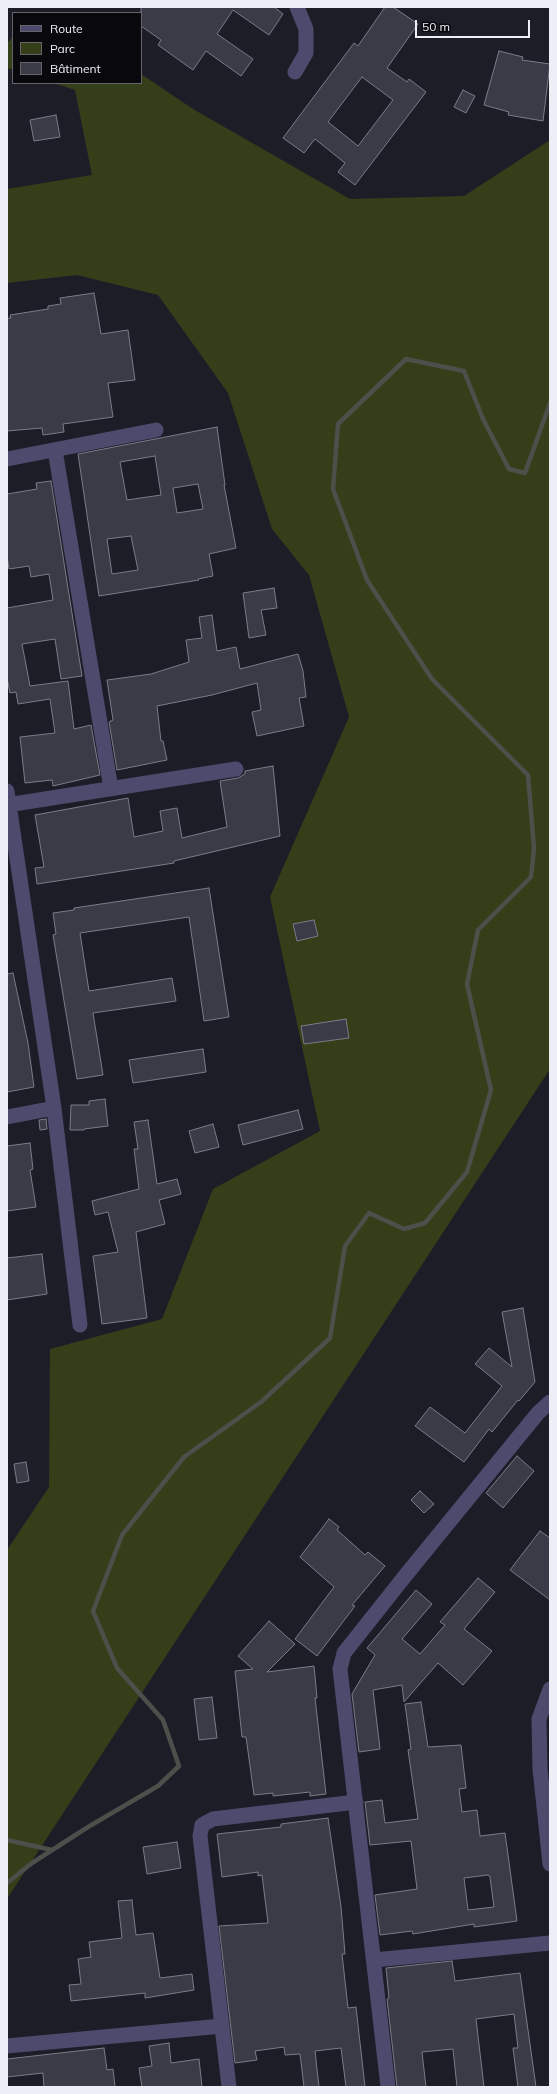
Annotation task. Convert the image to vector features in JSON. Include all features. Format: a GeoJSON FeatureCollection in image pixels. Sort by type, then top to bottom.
{"type":"FeatureCollection","features":[{"type":"Feature","properties":{"kind":"street"},"geometry":{"type":"LineString","coordinates":[[295,72],[306,53],[306,29],[297,7]]}},
{"type":"Feature","properties":{"kind":"street"},"geometry":{"type":"LineString","coordinates":[[7,459],[156,430]]}},
{"type":"Feature","properties":{"kind":"street"},"geometry":{"type":"LineString","coordinates":[[55,450],[111,789]]}},
{"type":"Feature","properties":{"kind":"street"},"geometry":{"type":"LineString","coordinates":[[80,1326],[54,1108],[8,800],[111,789],[236,769]]}},
{"type":"Feature","properties":{"kind":"street"},"geometry":{"type":"LineString","coordinates":[[7,1117],[54,1108]]}},
{"type":"Feature","properties":{"kind":"street"},"geometry":{"type":"LineString","coordinates":[[388,2087],[340,1669],[344,1653],[538,1413],[550,1402]]}},
{"type":"Feature","properties":{"kind":"street"},"geometry":{"type":"LineString","coordinates":[[550,1689],[539,1719],[545,1768],[550,1864]]}},
{"type":"Feature","properties":{"kind":"street"},"geometry":{"type":"LineString","coordinates":[[229,2087],[200,1836],[202,1825],[213,1819],[356,1802]]}},
{"type":"Feature","properties":{"kind":"street"},"geometry":{"type":"LineString","coordinates":[[374,1960],[550,1943]]}},
{"type":"Feature","properties":{"kind":"street"},"geometry":{"type":"LineString","coordinates":[[7,2046],[222,2026]]}},
{"type":"Feature","properties":{"kind":"green space"},"geometry":{"type":"Polygon","coordinates":[[[12,38],[12,70],[7,68],[7,43],[12,38]]]}},
{"type":"Feature","properties":{"kind":"green space"},"geometry":{"type":"Polygon","coordinates":[[[142,75],[193,109],[350,199],[464,196],[550,140],[550,1069],[7,1899],[7,1550],[49,1487],[50,1349],[162,1319],[213,1189],[320,1131],[270,897],[349,717],[309,575],[272,529],[228,393],[158,295],[77,275],[7,283],[7,189],[92,175],[75,90],[56,84],[142,84],[142,75]]]}},
{"type":"Feature","properties":{"kind":"building"},"geometry":{"type":"Polygon","coordinates":[[[141,7],[274,7],[283,14],[269,35],[233,10],[217,34],[253,59],[241,76],[206,51],[193,70],[158,45],[161,40],[142,27],[141,7]]]}},
{"type":"Feature","properties":{"kind":"building"},"geometry":{"type":"Polygon","coordinates":[[[385,7],[393,7],[418,24],[387,68],[407,82],[409,79],[426,92],[355,185],[338,172],[345,163],[315,139],[304,153],[283,138],[354,43],[358,46],[385,7]],[[362,77],[328,122],[358,146],[393,100],[362,77]]]}},
{"type":"Feature","properties":{"kind":"building"},"geometry":{"type":"Polygon","coordinates":[[[499,51],[523,57],[522,60],[550,64],[543,121],[508,115],[509,112],[484,105],[499,51]]]}},
{"type":"Feature","properties":{"kind":"building"},"geometry":{"type":"Polygon","coordinates":[[[463,90],[475,96],[466,113],[454,107],[463,90]]]}},
{"type":"Feature","properties":{"kind":"building"},"geometry":{"type":"Polygon","coordinates":[[[56,115],[60,137],[34,141],[30,120],[56,115]]]}},
{"type":"Feature","properties":{"kind":"building"},"geometry":{"type":"Polygon","coordinates":[[[94,293],[101,334],[128,330],[135,380],[108,383],[113,417],[63,424],[64,432],[43,435],[42,428],[7,431],[7,318],[11,318],[10,315],[48,309],[48,306],[61,304],[60,298],[94,293]]]}},
{"type":"Feature","properties":{"kind":"building"},"geometry":{"type":"Polygon","coordinates":[[[217,427],[224,485],[236,548],[209,554],[213,576],[198,579],[199,580],[99,596],[78,454],[217,427]],[[155,456],[120,462],[127,500],[161,495],[155,456]],[[198,484],[173,488],[177,513],[203,509],[198,484]],[[131,536],[107,539],[112,574],[138,570],[131,536]]]}},
{"type":"Feature","properties":{"kind":"building"},"geometry":{"type":"Polygon","coordinates":[[[51,481],[82,676],[61,679],[55,639],[22,644],[30,686],[68,681],[74,729],[91,725],[100,775],[53,786],[52,780],[25,783],[20,737],[55,733],[50,699],[18,704],[16,692],[10,693],[7,678],[7,608],[53,600],[49,574],[31,577],[29,566],[9,569],[7,556],[7,494],[37,489],[36,483],[51,481]]]}},
{"type":"Feature","properties":{"kind":"building"},"geometry":{"type":"Polygon","coordinates":[[[274,588],[277,608],[261,610],[266,635],[249,638],[243,593],[274,588]]]}},
{"type":"Feature","properties":{"kind":"building"},"geometry":{"type":"Polygon","coordinates":[[[212,615],[217,651],[236,647],[240,669],[298,654],[303,671],[306,697],[299,698],[304,726],[257,736],[252,712],[261,710],[257,683],[212,695],[157,706],[161,741],[163,741],[167,760],[117,770],[109,722],[113,720],[107,680],[151,674],[189,662],[186,640],[202,638],[199,617],[212,615]]]}},
{"type":"Feature","properties":{"kind":"building"},"geometry":{"type":"Polygon","coordinates":[[[273,766],[280,836],[174,861],[174,863],[37,884],[35,868],[44,867],[35,815],[128,798],[134,837],[163,831],[160,811],[177,808],[182,838],[227,827],[220,781],[238,778],[245,774],[245,771],[273,766]]]}},
{"type":"Feature","properties":{"kind":"building"},"geometry":{"type":"Polygon","coordinates":[[[209,888],[229,1017],[204,1021],[189,917],[80,933],[89,991],[172,978],[176,1001],[93,1013],[103,1075],[77,1079],[53,935],[56,934],[53,913],[74,910],[74,908],[209,888]]]}},
{"type":"Feature","properties":{"kind":"building"},"geometry":{"type":"Polygon","coordinates":[[[314,920],[318,936],[297,941],[293,924],[314,920]]]}},
{"type":"Feature","properties":{"kind":"building"},"geometry":{"type":"Polygon","coordinates":[[[13,973],[28,1043],[34,1087],[7,1092],[7,974],[13,973]]]}},
{"type":"Feature","properties":{"kind":"building"},"geometry":{"type":"Polygon","coordinates":[[[346,1019],[349,1038],[304,1044],[301,1026],[346,1019]]]}},
{"type":"Feature","properties":{"kind":"building"},"geometry":{"type":"Polygon","coordinates":[[[203,1049],[206,1072],[133,1083],[129,1060],[203,1049]]]}},
{"type":"Feature","properties":{"kind":"building"},"geometry":{"type":"Polygon","coordinates":[[[105,1099],[108,1126],[84,1130],[70,1130],[71,1105],[89,1105],[89,1101],[105,1099]]]}},
{"type":"Feature","properties":{"kind":"building"},"geometry":{"type":"Polygon","coordinates":[[[298,1110],[303,1129],[243,1145],[238,1125],[298,1110]]]}},
{"type":"Feature","properties":{"kind":"building"},"geometry":{"type":"Polygon","coordinates":[[[46,1119],[47,1129],[40,1130],[39,1120],[46,1119]]]}},
{"type":"Feature","properties":{"kind":"building"},"geometry":{"type":"Polygon","coordinates":[[[148,1120],[157,1184],[177,1179],[181,1194],[159,1200],[165,1224],[136,1232],[147,1318],[102,1324],[93,1256],[118,1252],[108,1212],[95,1215],[92,1201],[139,1189],[134,1149],[138,1149],[134,1122],[148,1120]]]}},
{"type":"Feature","properties":{"kind":"building"},"geometry":{"type":"Polygon","coordinates":[[[213,1124],[219,1147],[195,1153],[189,1131],[213,1124]]]}},
{"type":"Feature","properties":{"kind":"building"},"geometry":{"type":"Polygon","coordinates":[[[30,1143],[33,1169],[30,1170],[36,1207],[7,1211],[7,1146],[30,1143]]]}},
{"type":"Feature","properties":{"kind":"building"},"geometry":{"type":"Polygon","coordinates":[[[42,1254],[47,1294],[7,1300],[7,1258],[42,1254]]]}},
{"type":"Feature","properties":{"kind":"building"},"geometry":{"type":"Polygon","coordinates":[[[523,1308],[535,1382],[492,1432],[489,1429],[464,1462],[415,1426],[430,1407],[465,1433],[502,1386],[475,1364],[489,1348],[512,1367],[502,1312],[523,1308]]]}},
{"type":"Feature","properties":{"kind":"building"},"geometry":{"type":"Polygon","coordinates":[[[517,1456],[534,1471],[503,1508],[486,1493],[517,1456]]]}},
{"type":"Feature","properties":{"kind":"building"},"geometry":{"type":"Polygon","coordinates":[[[26,1462],[29,1481],[17,1483],[14,1464],[26,1462]]]}},
{"type":"Feature","properties":{"kind":"building"},"geometry":{"type":"Polygon","coordinates":[[[420,1491],[434,1504],[424,1513],[411,1500],[420,1491]]]}},
{"type":"Feature","properties":{"kind":"building"},"geometry":{"type":"Polygon","coordinates":[[[329,1519],[339,1527],[337,1530],[365,1555],[368,1552],[385,1566],[352,1605],[355,1606],[317,1656],[295,1639],[334,1587],[300,1557],[329,1519]]]}},
{"type":"Feature","properties":{"kind":"building"},"geometry":{"type":"Polygon","coordinates":[[[540,1531],[550,1538],[550,1600],[510,1570],[540,1531]]]}},
{"type":"Feature","properties":{"kind":"building"},"geometry":{"type":"Polygon","coordinates":[[[478,1578],[495,1592],[464,1629],[492,1651],[463,1685],[438,1663],[404,1702],[402,1685],[373,1690],[380,1749],[359,1752],[352,1694],[375,1655],[367,1648],[416,1590],[432,1604],[402,1639],[420,1654],[445,1625],[440,1622],[478,1578]]]}},
{"type":"Feature","properties":{"kind":"building"},"geometry":{"type":"Polygon","coordinates":[[[269,1621],[295,1644],[267,1672],[314,1666],[317,1698],[315,1698],[326,1794],[310,1796],[310,1792],[273,1796],[273,1793],[254,1795],[246,1737],[242,1737],[235,1671],[253,1669],[238,1656],[269,1621]]]}},
{"type":"Feature","properties":{"kind":"building"},"geometry":{"type":"Polygon","coordinates":[[[212,1697],[217,1738],[199,1740],[194,1699],[212,1697]]]}},
{"type":"Feature","properties":{"kind":"building"},"geometry":{"type":"Polygon","coordinates":[[[421,1702],[428,1747],[461,1745],[466,1788],[459,1789],[462,1812],[477,1810],[480,1836],[505,1833],[517,1921],[474,1927],[474,1924],[413,1934],[412,1931],[380,1935],[375,1895],[417,1889],[411,1841],[370,1845],[365,1802],[382,1800],[385,1823],[418,1819],[408,1750],[411,1749],[405,1704],[421,1702]],[[488,1875],[464,1878],[468,1910],[494,1907],[490,1877],[488,1875]]]}},
{"type":"Feature","properties":{"kind":"building"},"geometry":{"type":"Polygon","coordinates":[[[328,1818],[341,1907],[345,1954],[342,1954],[348,2008],[356,2007],[365,2087],[346,2087],[341,2048],[315,2051],[319,2087],[304,2087],[300,2054],[285,2055],[284,2047],[255,2051],[257,2060],[235,2063],[219,1926],[268,1923],[262,1875],[258,1876],[258,1872],[222,1877],[217,1834],[281,1827],[281,1824],[328,1818]]]}},
{"type":"Feature","properties":{"kind":"building"},"geometry":{"type":"Polygon","coordinates":[[[177,1842],[181,1868],[147,1874],[143,1847],[177,1842]]]}},
{"type":"Feature","properties":{"kind":"building"},"geometry":{"type":"Polygon","coordinates":[[[132,1900],[136,1935],[153,1933],[160,1978],[192,1974],[194,1990],[145,1998],[145,1993],[71,2001],[69,1985],[81,1984],[78,1959],[91,1957],[89,1942],[122,1938],[118,1901],[132,1900]]]}},
{"type":"Feature","properties":{"kind":"building"},"geometry":{"type":"Polygon","coordinates":[[[452,1961],[455,1981],[520,1973],[536,2087],[518,2087],[513,2048],[518,2048],[514,2014],[476,2019],[484,2087],[457,2087],[453,2049],[422,2052],[426,2087],[397,2087],[387,1999],[389,1998],[386,1968],[452,1961]]]}},
{"type":"Feature","properties":{"kind":"building"},"geometry":{"type":"Polygon","coordinates":[[[169,2043],[171,2063],[199,2059],[202,2087],[142,2087],[139,2068],[152,2066],[149,2046],[169,2043]]]}},
{"type":"Feature","properties":{"kind":"building"},"geometry":{"type":"Polygon","coordinates":[[[104,2048],[107,2070],[113,2069],[115,2087],[44,2087],[43,2073],[7,2077],[7,2059],[104,2048]]]}},
{"type":"Feature","properties":{"kind":"waterway"},"geometry":{"type":"LineString","coordinates":[[7,1883],[32,1863],[88,1827],[158,1786],[179,1766],[163,1720],[117,1668],[93,1611],[122,1535],[184,1457],[261,1402],[330,1338],[345,1246],[369,1213],[404,1229],[425,1223],[467,1172],[491,1090],[467,984],[478,930],[531,877],[534,848],[528,775],[432,679],[367,580],[333,489],[338,424],[406,359],[464,371],[483,419],[509,469],[525,473],[550,403]]}},
{"type":"Feature","properties":{"kind":"waterway"},"geometry":{"type":"LineString","coordinates":[[7,1840],[52,1850]]}}]}
